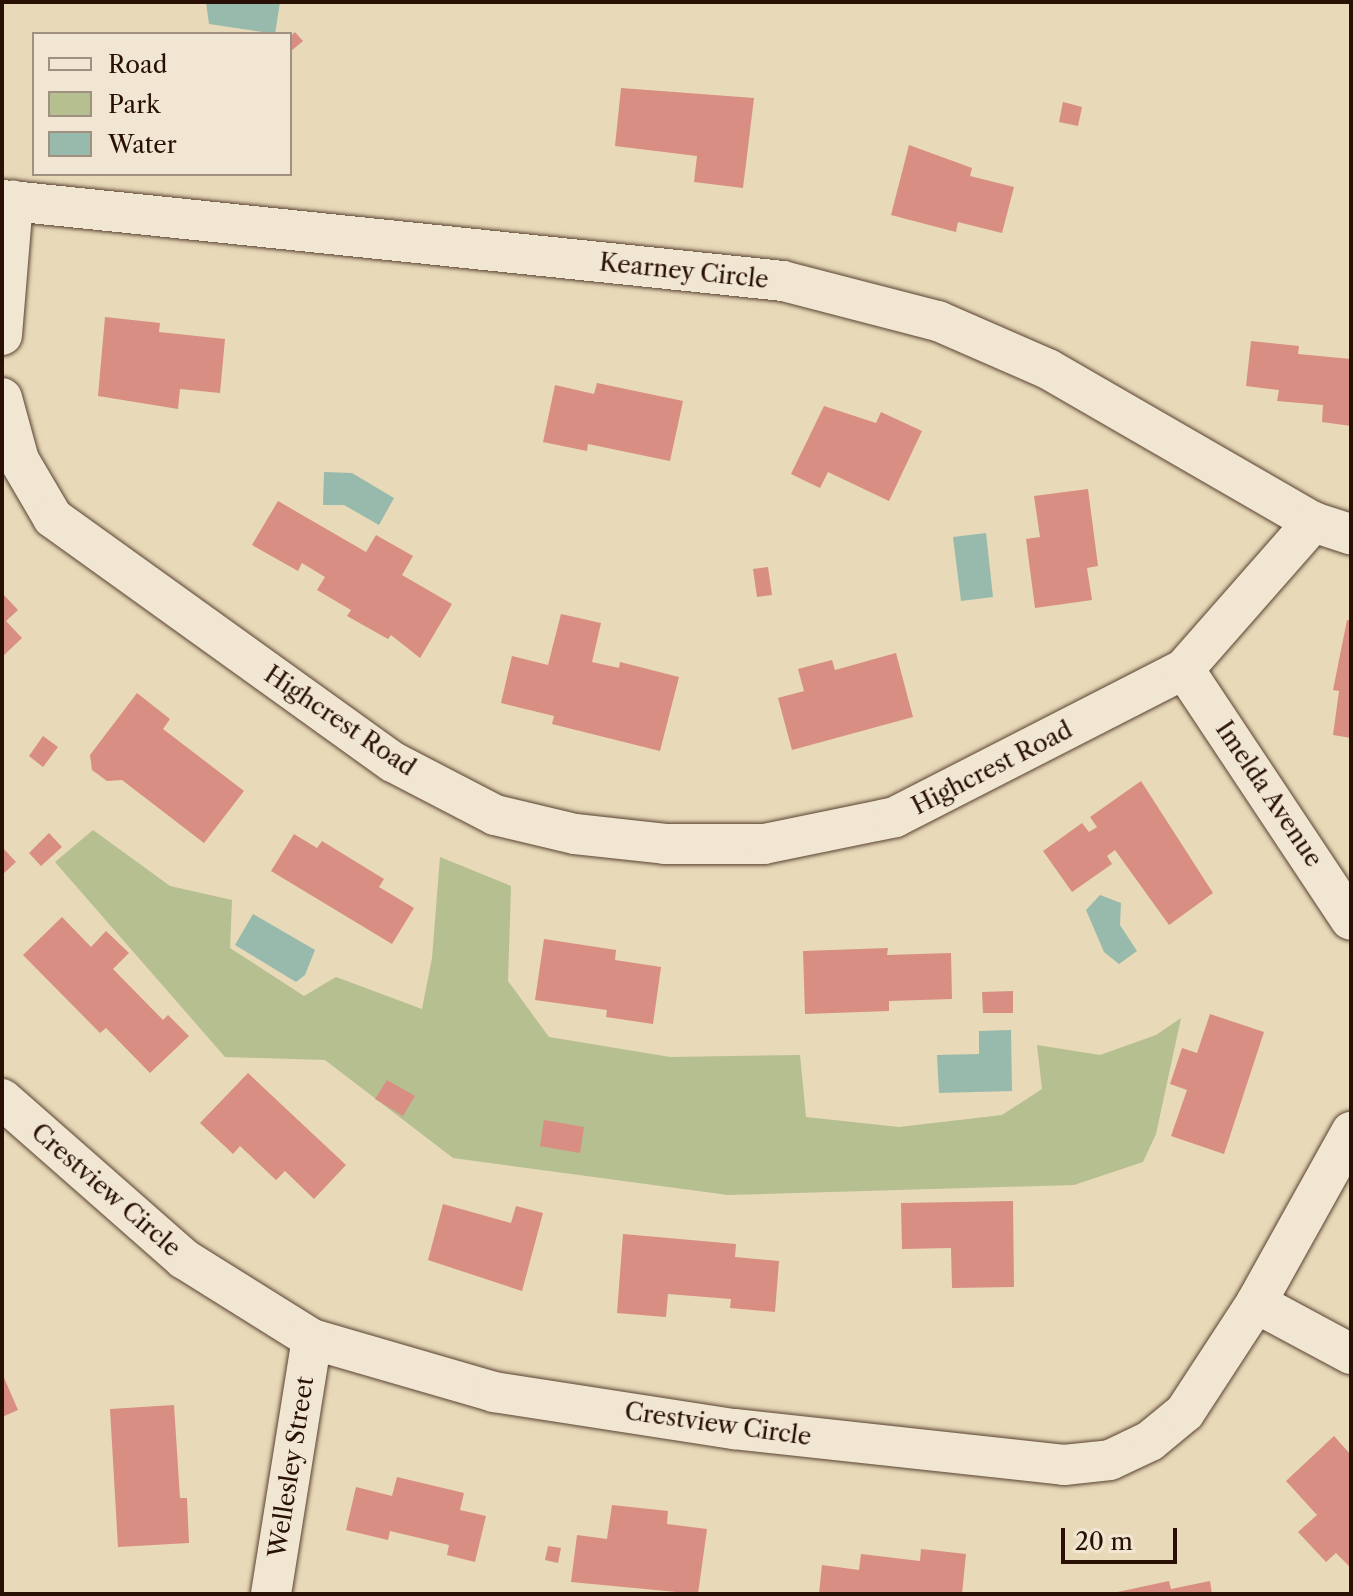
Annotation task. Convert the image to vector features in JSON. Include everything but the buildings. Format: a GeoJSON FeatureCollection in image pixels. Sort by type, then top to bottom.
{"type":"FeatureCollection","features":[{"type":"Feature","properties":{"kind":"street"},"geometry":{"type":"LineString","coordinates":[[2,335],[8,200]]}},
{"type":"Feature","properties":{"kind":"street","name":"Kearney Circle"},"geometry":{"type":"LineString","coordinates":[[8,200],[783,281],[938,321],[1048,369],[1313,522],[1351,534]]}},
{"type":"Feature","properties":{"kind":"street","name":"Highcrest Road"},"geometry":{"type":"LineString","coordinates":[[2,398],[19,460],[53,518],[393,762],[495,815],[575,834],[665,844],[764,844],[895,817],[1184,669],[1313,522]]}},
{"type":"Feature","properties":{"kind":"street","name":"Imelda Avenue"},"geometry":{"type":"LineString","coordinates":[[1184,669],[1351,920]]}},
{"type":"Feature","properties":{"kind":"street","name":"Crestview Circle"},"geometry":{"type":"LineString","coordinates":[[5,1109],[184,1259],[312,1339],[494,1392],[734,1429],[1064,1465],[1110,1460],[1150,1441],[1185,1412],[1256,1303],[1351,1132]]}},
{"type":"Feature","properties":{"kind":"street"},"geometry":{"type":"LineString","coordinates":[[1256,1303],[1351,1354]]}},
{"type":"Feature","properties":{"kind":"street","name":"Wellesley Street"},"geometry":{"type":"LineString","coordinates":[[271,1594],[312,1339]]}},
{"type":"Feature","properties":{"kind":"green space"},"geometry":{"type":"Polygon","coordinates":[[[93,830],[170,886],[232,900],[230,948],[304,996],[336,977],[422,1009],[432,958],[440,857],[511,886],[508,981],[549,1037],[670,1057],[800,1055],[806,1117],[899,1127],[1002,1115],[1042,1089],[1037,1045],[1100,1055],[1156,1035],[1181,1018],[1156,1134],[1143,1162],[1074,1185],[728,1195],[453,1158],[325,1060],[225,1057],[55,862],[93,830]]]}},
{"type":"Feature","properties":{"kind":"water"},"geometry":{"type":"Polygon","coordinates":[[[206,2],[280,2],[275,32],[209,24],[206,2]]]}},
{"type":"Feature","properties":{"kind":"water"},"geometry":{"type":"Polygon","coordinates":[[[324,472],[352,473],[394,498],[379,525],[344,505],[323,505],[324,472]]]}},
{"type":"Feature","properties":{"kind":"water"},"geometry":{"type":"Polygon","coordinates":[[[986,533],[993,597],[961,601],[953,537],[986,533]]]}},
{"type":"Feature","properties":{"kind":"water"},"geometry":{"type":"Polygon","coordinates":[[[1100,895],[1121,903],[1120,925],[1137,951],[1119,964],[1104,952],[1086,910],[1100,895]]]}},
{"type":"Feature","properties":{"kind":"water"},"geometry":{"type":"Polygon","coordinates":[[[253,914],[315,950],[305,975],[296,982],[235,945],[253,914]]]}},
{"type":"Feature","properties":{"kind":"water"},"geometry":{"type":"Polygon","coordinates":[[[1011,1030],[1012,1091],[939,1093],[937,1055],[979,1054],[979,1031],[1011,1030]]]}}]}
